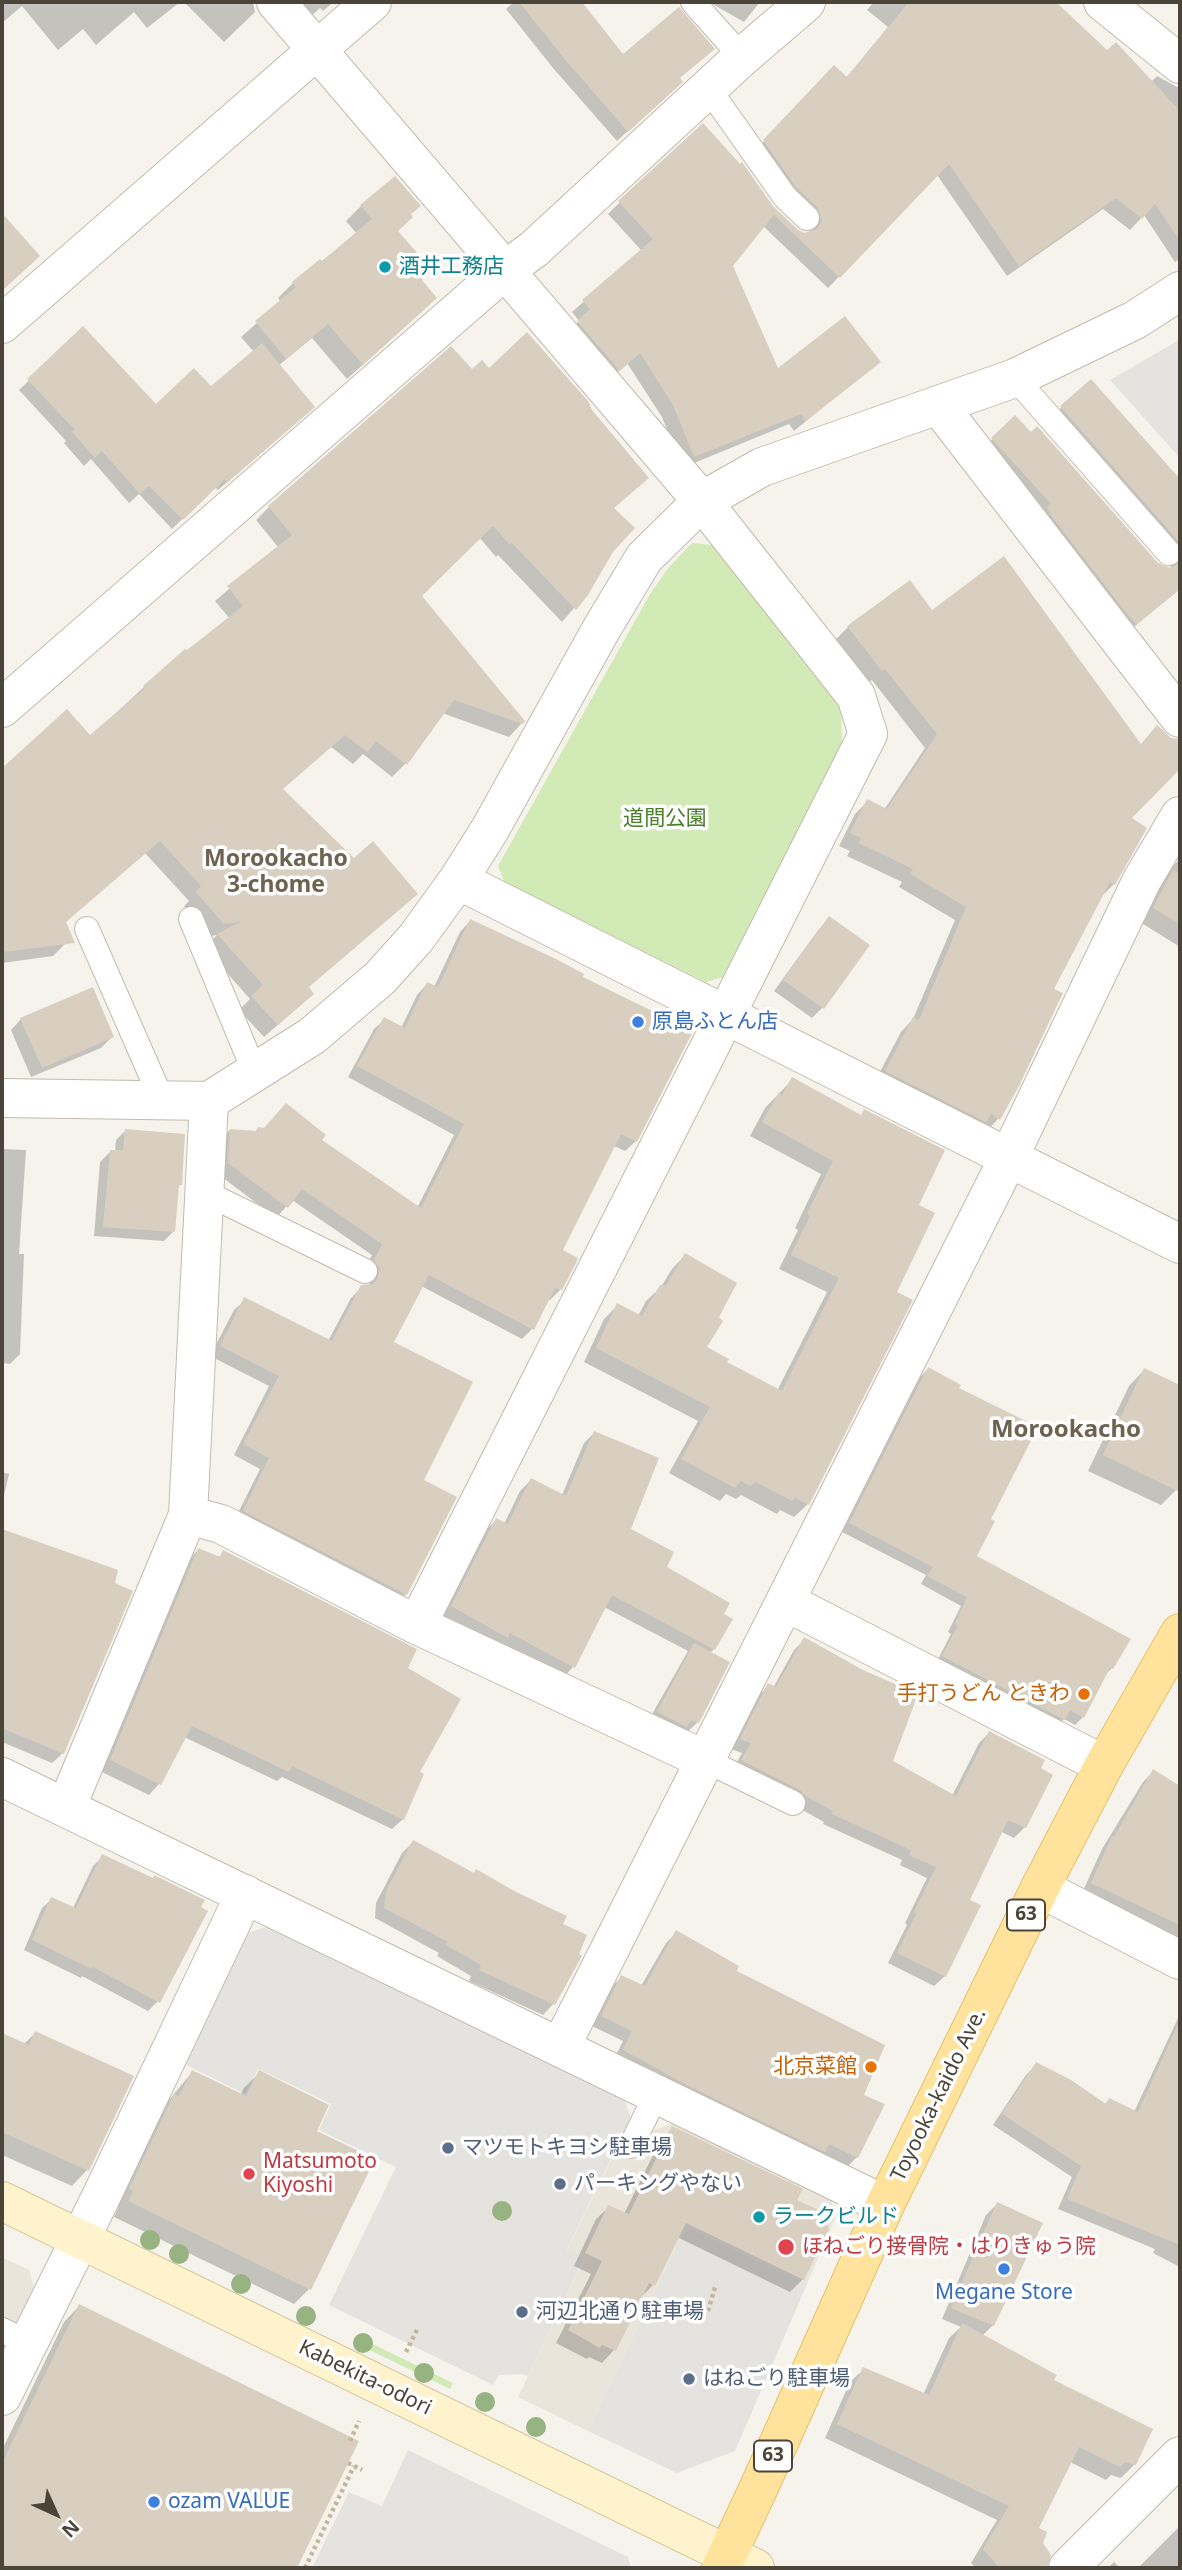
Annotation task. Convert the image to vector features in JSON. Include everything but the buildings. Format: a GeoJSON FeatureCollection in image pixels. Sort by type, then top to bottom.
{"type":"FeatureCollection","features":[{"type":"Feature","properties":{"kind":"main road","name":"Toyooka-kaido Ave."},"geometry":{"type":"LineString","coordinates":[[734,2564],[885,2204],[1040,1888],[1104,1765],[1180,1633]]}},
{"type":"Feature","properties":{"kind":"street"},"geometry":{"type":"LineString","coordinates":[[276,2],[702,501],[856,696],[868,734],[417,1625]]}},
{"type":"Feature","properties":{"kind":"street"},"geometry":{"type":"LineString","coordinates":[[2,324],[372,2]]}},
{"type":"Feature","properties":{"kind":"street"},"geometry":{"type":"LineString","coordinates":[[2,708],[504,271],[534,249],[742,57],[806,2]]}},
{"type":"Feature","properties":{"kind":"street"},"geometry":{"type":"LineString","coordinates":[[1103,2],[1180,64]]}},
{"type":"Feature","properties":{"kind":"street"},"geometry":{"type":"LineString","coordinates":[[2,1098],[209,1101],[312,1036],[380,978],[416,938],[489,831],[644,558],[702,501],[762,467],[1015,378],[1135,320],[1180,291]]}},
{"type":"Feature","properties":{"kind":"street"},"geometry":{"type":"LineString","coordinates":[[939,406],[1180,718]]}},
{"type":"Feature","properties":{"kind":"street"},"geometry":{"type":"LineString","coordinates":[[561,2046],[1009,1157],[1142,880],[1180,816]]}},
{"type":"Feature","properties":{"kind":"street"},"geometry":{"type":"LineString","coordinates":[[458,880],[1180,1244]]}},
{"type":"Feature","properties":{"kind":"street"},"geometry":{"type":"LineString","coordinates":[[66,1808],[188,1515],[209,1101]]}},
{"type":"Feature","properties":{"kind":"street"},"geometry":{"type":"LineString","coordinates":[[188,1515],[220,1524],[417,1625],[705,1760]]}},
{"type":"Feature","properties":{"kind":"street"},"geometry":{"type":"LineString","coordinates":[[786,1602],[1104,1765]]}},
{"type":"Feature","properties":{"kind":"street"},"geometry":{"type":"LineString","coordinates":[[2,1777],[885,2204]]}},
{"type":"Feature","properties":{"kind":"street"},"geometry":{"type":"LineString","coordinates":[[1040,1888],[1180,1960]]}},
{"type":"Feature","properties":{"kind":"street"},"geometry":{"type":"LineString","coordinates":[[2,2396],[15,2336],[79,2238],[245,1894]]}},
{"type":"Feature","properties":{"kind":"street","name":"Kabekita-odori"},"geometry":{"type":"LineString","coordinates":[[2,2201],[734,2564]]}},
{"type":"Feature","properties":{"kind":"street"},"geometry":{"type":"LineString","coordinates":[[1068,2568],[1180,2456]]}},
{"type":"Feature","properties":{"kind":"lane"},"geometry":{"type":"LineString","coordinates":[[693,2],[742,57]]}},
{"type":"Feature","properties":{"kind":"lane"},"geometry":{"type":"LineString","coordinates":[[708,88],[785,197],[807,218]]}},
{"type":"Feature","properties":{"kind":"lane"},"geometry":{"type":"LineString","coordinates":[[1015,378],[1169,553]]}},
{"type":"Feature","properties":{"kind":"lane"},"geometry":{"type":"LineString","coordinates":[[191,919],[255,1073]]}},
{"type":"Feature","properties":{"kind":"lane"},"geometry":{"type":"LineString","coordinates":[[87,929],[162,1100]]}},
{"type":"Feature","properties":{"kind":"lane"},"geometry":{"type":"LineString","coordinates":[[206,1193],[365,1271]]}},
{"type":"Feature","properties":{"kind":"lane"},"geometry":{"type":"LineString","coordinates":[[705,1760],[793,1803]]}},
{"type":"Feature","properties":{"kind":"lane"},"geometry":{"type":"LineString","coordinates":[[631,2146],[657,2093]]}},
{"type":"Feature","properties":{"kind":"path"},"geometry":{"type":"LineString","coordinates":[[708,2311],[716,2284]]}},
{"type":"Feature","properties":{"kind":"path"},"geometry":{"type":"LineString","coordinates":[[406,2352],[417,2330]]}},
{"type":"Feature","properties":{"kind":"path"},"geometry":{"type":"LineString","coordinates":[[349,2441],[361,2417]]}},
{"type":"Feature","properties":{"kind":"path"},"geometry":{"type":"LineString","coordinates":[[348,2463],[362,2470]]}},
{"type":"Feature","properties":{"kind":"path"},"geometry":{"type":"LineString","coordinates":[[305,2568],[354,2466]]}},
{"type":"Feature","properties":{"kind":"shaded area"},"geometry":{"type":"Polygon","coordinates":[[[1179,340],[1180,342],[1180,458],[1110,380],[1179,340]]]}},
{"type":"Feature","properties":{"kind":"shaded area","name":"マツモトキヨシ駐車場"},"geometry":{"type":"Polygon","coordinates":[[[270,1926],[624,2098],[631,2118],[567,2249],[584,2258],[528,2376],[499,2375],[493,2385],[329,2305],[396,2167],[319,2130],[331,2104],[288,2083],[258,2069],[245,2094],[184,2064],[247,1933],[270,1926]]]}},
{"type":"Feature","properties":{"kind":"shaded area"},"geometry":{"type":"Polygon","coordinates":[[[674,2123],[831,2199],[835,2218],[807,2284],[686,2226],[588,2431],[518,2397],[584,2259],[567,2250],[616,2150],[638,2161],[654,2130],[674,2123]]]}},
{"type":"Feature","properties":{"kind":"shaded area","name":"はねごり駐車場"},"geometry":{"type":"Polygon","coordinates":[[[686,2226],[807,2284],[735,2451],[677,2473],[588,2431],[686,2226]]]}},
{"type":"Feature","properties":{"kind":"shaded area"},"geometry":{"type":"Polygon","coordinates":[[[2,2257],[29,2270],[34,2287],[2,2353],[2,2257]]]}},
{"type":"Feature","properties":{"kind":"shaded area"},"geometry":{"type":"Polygon","coordinates":[[[408,2450],[628,2557],[631,2568],[312,2568],[349,2492],[382,2506],[408,2450]]]}},
{"type":"Feature","properties":{"kind":"green space","name":"道間公園"},"geometry":{"type":"Polygon","coordinates":[[[692,543],[713,545],[841,709],[842,744],[723,977],[706,982],[505,883],[498,866],[650,594],[669,567],[692,543]]]}},
{"type":"Feature","properties":{"kind":"green space"},"geometry":{"type":"Polygon","coordinates":[[[358,2337],[453,2383],[450,2389],[355,2343],[358,2337]]]}},
{"type":"Feature","properties":{"kind":"place","name":"酒井工務店"},"geometry":{"type":"Point","coordinates":[385,267]}},
{"type":"Feature","properties":{"kind":"place","name":"原島ふとん店"},"geometry":{"type":"Point","coordinates":[638,1022]}},
{"type":"Feature","properties":{"kind":"place","name":"手打うどん ときわ"},"geometry":{"type":"Point","coordinates":[1084,1694]}},
{"type":"Feature","properties":{"kind":"place","name":"北京菜館"},"geometry":{"type":"Point","coordinates":[871,2067]}},
{"type":"Feature","properties":{"kind":"place","name":"マツモトキヨシ駐車場"},"geometry":{"type":"Point","coordinates":[448,2148]}},
{"type":"Feature","properties":{"kind":"place","name":"Matsumoto Kiyoshi"},"geometry":{"type":"Point","coordinates":[249,2174]}},
{"type":"Feature","properties":{"kind":"place","name":"パーキングやない"},"geometry":{"type":"Point","coordinates":[560,2184]}},
{"type":"Feature","properties":{"kind":"place","name":"ラークビルド"},"geometry":{"type":"Point","coordinates":[759,2217]}},
{"type":"Feature","properties":{"kind":"place","name":"ほねごり接骨院・はりきゅう院"},"geometry":{"type":"Point","coordinates":[786,2247]}},
{"type":"Feature","properties":{"kind":"place","name":"Megane Store"},"geometry":{"type":"Point","coordinates":[1004,2269]}},
{"type":"Feature","properties":{"kind":"place","name":"河辺北通り駐車場"},"geometry":{"type":"Point","coordinates":[522,2312]}},
{"type":"Feature","properties":{"kind":"place","name":"はねごり駐車場"},"geometry":{"type":"Point","coordinates":[689,2379]}},
{"type":"Feature","properties":{"kind":"place","name":"ozam VALUE"},"geometry":{"type":"Point","coordinates":[154,2502]}},
{"type":"Feature","properties":{"kind":"district","name":"Morookacho 3-chome"},"geometry":{"type":"Point","coordinates":[276,872]}},
{"type":"Feature","properties":{"kind":"district","name":"Morookacho"},"geometry":{"type":"Point","coordinates":[1066,1430]}}]}
